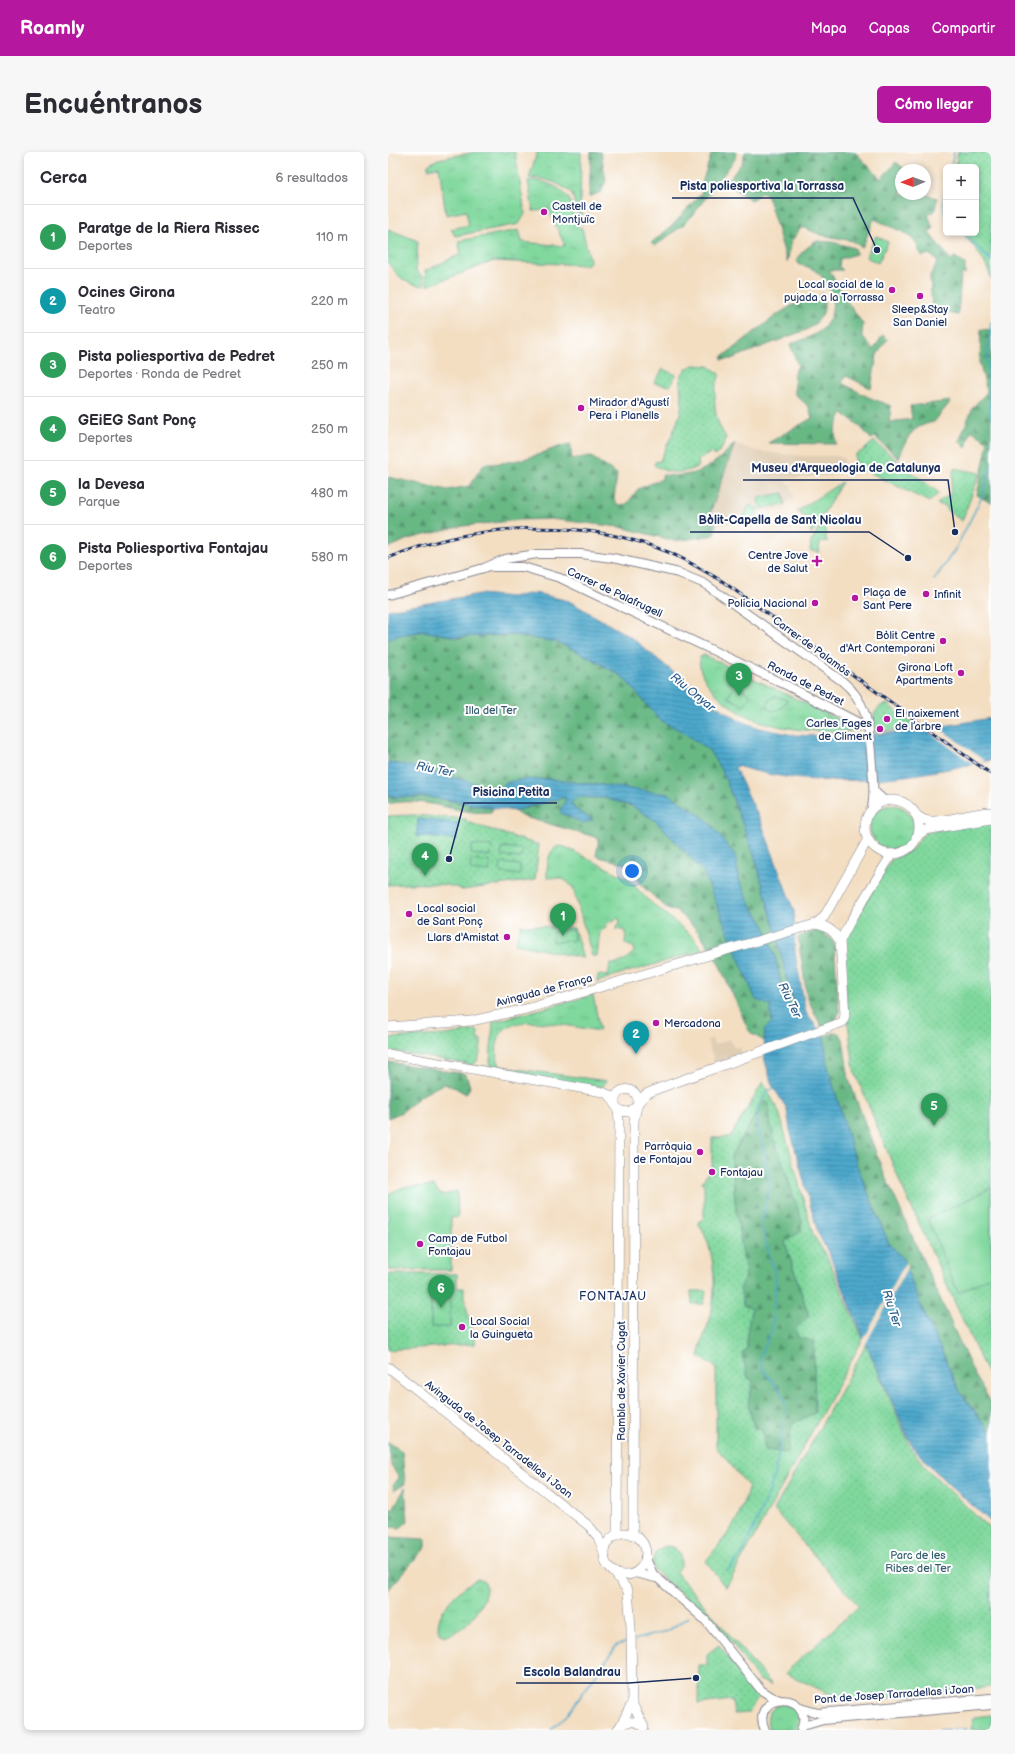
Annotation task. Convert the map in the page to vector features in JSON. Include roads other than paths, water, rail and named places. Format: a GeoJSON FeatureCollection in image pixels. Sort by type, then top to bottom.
{"type":"FeatureCollection","features":[{"type":"Feature","properties":{"kind":"main road"},"geometry":{"type":"LineString","coordinates":[[991,812],[982,812],[933,821],[923,819],[915,814],[909,806],[902,802],[892,800],[885,801],[872,808],[868,814],[865,824],[865,832],[868,839],[877,850],[892,854],[908,849],[916,838],[925,830],[991,819]]}},
{"type":"Feature","properties":{"kind":"main road"},"geometry":{"type":"LineString","coordinates":[[915,814],[918,828],[916,838]]}},
{"type":"Feature","properties":{"kind":"main road"},"geometry":{"type":"LineString","coordinates":[[810,925],[824,917],[868,839]]}},
{"type":"Feature","properties":{"kind":"main road"},"geometry":{"type":"LineString","coordinates":[[840,941],[892,854]]}},
{"type":"Feature","properties":{"kind":"main road"},"geometry":{"type":"LineString","coordinates":[[391,1054],[603,1092],[609,1095],[616,1106],[623,1112],[629,1112],[637,1105],[640,1098],[650,1091],[843,1022],[845,1015],[840,941],[829,929],[821,925],[810,925]]}},
{"type":"Feature","properties":{"kind":"main road","name":"Avinguda de França"},"geometry":{"type":"LineString","coordinates":[[388,1027],[471,1021],[511,1013],[810,925]]}},
{"type":"Feature","properties":{"kind":"main road"},"geometry":{"type":"LineString","coordinates":[[388,1022],[401,1027]]}},
{"type":"Feature","properties":{"kind":"main road"},"geometry":{"type":"LineString","coordinates":[[388,1033],[401,1027]]}},
{"type":"Feature","properties":{"kind":"main road"},"geometry":{"type":"LineString","coordinates":[[616,1106],[618,1094],[627,1090],[635,1094],[637,1105]]}},
{"type":"Feature","properties":{"kind":"main road","name":"Rambla de Xavier Cugat"},"geometry":{"type":"LineString","coordinates":[[633,1535],[634,1130],[637,1105]]}},
{"type":"Feature","properties":{"kind":"main road","name":"Rambla de Xavier Cugat"},"geometry":{"type":"LineString","coordinates":[[616,1106],[620,1121],[617,1535]]}},
{"type":"Feature","properties":{"kind":"main road","name":"Avinguda de Josep Tarradellas i Joan"},"geometry":{"type":"LineString","coordinates":[[388,1367],[594,1530],[605,1535],[617,1535]]}},
{"type":"Feature","properties":{"kind":"main road","name":"Avinguda de Josep Tarradellas i Joan"},"geometry":{"type":"LineString","coordinates":[[594,1530],[605,1555]]}},
{"type":"Feature","properties":{"kind":"main road"},"geometry":{"type":"LineString","coordinates":[[614,1572],[624,1575],[634,1573],[642,1566],[645,1557],[643,1544],[633,1535],[625,1533],[617,1535],[608,1543],[605,1555],[607,1565],[628,1591]]}},
{"type":"Feature","properties":{"kind":"main road"},"geometry":{"type":"LineString","coordinates":[[634,1573],[628,1591],[632,1648],[632,1703],[644,1728]]}},
{"type":"Feature","properties":{"kind":"main road"},"geometry":{"type":"LineString","coordinates":[[619,1728],[632,1703]]}},
{"type":"Feature","properties":{"kind":"main road"},"geometry":{"type":"LineString","coordinates":[[619,1728],[632,1721],[644,1728]]}},
{"type":"Feature","properties":{"kind":"street","name":"Carrer de Palamós"},"geometry":{"type":"LineString","coordinates":[[484,568],[505,560],[538,554],[573,553],[597,555],[679,573],[705,584],[836,676],[854,691],[864,710],[869,732],[875,792]]}},
{"type":"Feature","properties":{"kind":"street","name":"Carrer de Palafrugell"},"geometry":{"type":"LineString","coordinates":[[484,568],[502,566],[523,567],[560,578],[732,659]]}},
{"type":"Feature","properties":{"kind":"street"},"geometry":{"type":"LineString","coordinates":[[388,595],[484,568]]}},
{"type":"Feature","properties":{"kind":"street","name":"Ronda de Pedret"},"geometry":{"type":"LineString","coordinates":[[732,659],[826,706],[869,732]]}},
{"type":"Feature","properties":{"kind":"street"},"geometry":{"type":"LineString","coordinates":[[875,792],[885,801]]}},
{"type":"Feature","properties":{"kind":"street"},"geometry":{"type":"LineString","coordinates":[[872,808],[875,792]]}},
{"type":"Feature","properties":{"kind":"street"},"geometry":{"type":"LineString","coordinates":[[645,1557],[656,1578],[705,1620],[759,1687],[772,1698],[780,1700]]}},
{"type":"Feature","properties":{"kind":"street"},"geometry":{"type":"LineString","coordinates":[[634,1573],[656,1578]]}},
{"type":"Feature","properties":{"kind":"street"},"geometry":{"type":"LineString","coordinates":[[759,1687],[764,1700],[762,1720],[765,1730]]}},
{"type":"Feature","properties":{"kind":"street","name":"Pont de Josep Tarradellas i Joan"},"geometry":{"type":"LineString","coordinates":[[780,1700],[790,1701],[800,1708],[818,1713],[991,1698]]}},
{"type":"Feature","properties":{"kind":"street"},"geometry":{"type":"LineString","coordinates":[[764,1711],[771,1704],[780,1700]]}},
{"type":"Feature","properties":{"kind":"street","name":"Pont de Josep Tarradellas i Joan"},"geometry":{"type":"LineString","coordinates":[[802,1728],[823,1720],[991,1705]]}},
{"type":"Feature","properties":{"kind":"street"},"geometry":{"type":"LineString","coordinates":[[800,1708],[803,1717],[802,1728]]}},
{"type":"Feature","properties":{"kind":"water"},"geometry":{"type":"Polygon","coordinates":[[[535,593],[569,601],[632,638],[700,694],[738,720],[760,728],[793,735],[844,737],[920,730],[991,718],[991,760],[960,767],[896,777],[832,781],[800,779],[768,774],[737,766],[735,768],[761,822],[794,911],[795,953],[806,1013],[824,1036],[827,1064],[856,1163],[888,1242],[903,1259],[920,1304],[960,1392],[991,1433],[991,1522],[944,1480],[915,1450],[863,1336],[830,1256],[818,1233],[790,1130],[787,1109],[772,1085],[764,1057],[765,1029],[772,1022],[770,1005],[756,1000],[703,871],[656,821],[632,806],[605,798],[577,797],[571,803],[575,809],[593,820],[583,823],[561,813],[560,809],[565,803],[565,797],[514,811],[429,797],[396,797],[388,795],[388,762],[419,768],[500,790],[506,783],[517,780],[547,779],[669,794],[707,820],[735,855],[740,882],[748,900],[765,927],[775,956],[782,988],[794,1013],[795,1003],[787,981],[778,941],[755,857],[724,775],[709,750],[683,732],[660,720],[623,677],[591,658],[557,642],[513,635],[457,637],[424,631],[399,635],[388,640],[388,610],[480,594],[511,597],[535,593]]]}},
{"type":"Feature","properties":{"kind":"water"},"geometry":{"type":"Polygon","coordinates":[[[418,819],[458,823],[457,840],[416,836],[418,819]]]}},
{"type":"Feature","properties":{"kind":"waterway"},"geometry":{"type":"LineString","coordinates":[[952,164],[954,152]]}},
{"type":"Feature","properties":{"kind":"waterway"},"geometry":{"type":"LineString","coordinates":[[966,236],[991,260]]}},
{"type":"Feature","properties":{"kind":"waterway"},"geometry":{"type":"LineString","coordinates":[[991,322],[987,356],[991,418]]}},
{"type":"Feature","properties":{"kind":"waterway"},"geometry":{"type":"LineString","coordinates":[[934,580],[956,548],[983,495],[991,465]]}},
{"type":"Feature","properties":{"kind":"waterway"},"geometry":{"type":"LineString","coordinates":[[728,1571],[743,1552],[770,1490],[777,1463],[786,1407],[782,1393],[763,1370],[760,1362],[761,1354],[772,1331],[776,1280],[761,1226],[768,1193],[768,1172],[757,1120],[758,1107],[761,1101],[769,1091],[775,1087]]}},
{"type":"Feature","properties":{"kind":"waterway"},"geometry":{"type":"LineString","coordinates":[[634,1640],[667,1631],[689,1617]]}},
{"type":"Feature","properties":{"kind":"waterway"},"geometry":{"type":"LineString","coordinates":[[551,1730],[568,1714],[617,1645],[629,1642]]}},
{"type":"Feature","properties":{"kind":"waterway"},"geometry":{"type":"LineString","coordinates":[[939,1730],[967,1729]]}},
{"type":"Feature","properties":{"kind":"railway"},"geometry":{"type":"LineString","coordinates":[[388,558],[421,546],[456,537],[491,531],[528,528],[564,529],[600,533],[635,540],[668,552],[722,581],[991,774]]}},
{"type":"Feature","properties":{"kind":"place","name":"Castell de Montjuïc"},"geometry":{"type":"Point","coordinates":[544,212]}},
{"type":"Feature","properties":{"kind":"place","name":"Pista poliesportiva la Torrassa"},"geometry":{"type":"Point","coordinates":[877,250]}},
{"type":"Feature","properties":{"kind":"place","name":"Local social de la pujada a la Torrassa"},"geometry":{"type":"Point","coordinates":[892,290]}},
{"type":"Feature","properties":{"kind":"place","name":"Sleep&Stay San Daniel"},"geometry":{"type":"Point","coordinates":[920,296]}},
{"type":"Feature","properties":{"kind":"place","name":"Mirador d'Agustí Pera i Planells"},"geometry":{"type":"Point","coordinates":[581,408]}},
{"type":"Feature","properties":{"kind":"place","name":"Museu d'Arqueologia de Catalunya"},"geometry":{"type":"Point","coordinates":[955,532]}},
{"type":"Feature","properties":{"kind":"place","name":"Bòlit-Capella de Sant Nicolau"},"geometry":{"type":"Point","coordinates":[908,558]}},
{"type":"Feature","properties":{"kind":"place","name":"Centre Jove de Salut"},"geometry":{"type":"Point","coordinates":[817,561]}},
{"type":"Feature","properties":{"kind":"place","name":"Infinit"},"geometry":{"type":"Point","coordinates":[926,594]}},
{"type":"Feature","properties":{"kind":"place","name":"Plaça de Sant Pere"},"geometry":{"type":"Point","coordinates":[855,598]}},
{"type":"Feature","properties":{"kind":"place","name":"Policia Nacional"},"geometry":{"type":"Point","coordinates":[815,603]}},
{"type":"Feature","properties":{"kind":"place","name":"Bòlit Centre d'Art Contemporani"},"geometry":{"type":"Point","coordinates":[943,641]}},
{"type":"Feature","properties":{"kind":"place","name":"Girona Loft Apartments"},"geometry":{"type":"Point","coordinates":[961,673]}},
{"type":"Feature","properties":{"kind":"place","name":"Pista poliesportiva de Pedret"},"geometry":{"type":"Point","coordinates":[739,696]}},
{"type":"Feature","properties":{"kind":"place","name":"El naixement de l’arbre"},"geometry":{"type":"Point","coordinates":[887,719]}},
{"type":"Feature","properties":{"kind":"place","name":"Carles Fages de Climent"},"geometry":{"type":"Point","coordinates":[880,729]}},
{"type":"Feature","properties":{"kind":"place","name":"Pisicina Petita"},"geometry":{"type":"Point","coordinates":[449,859]}},
{"type":"Feature","properties":{"kind":"place","name":"GEiEG Sant Ponç"},"geometry":{"type":"Point","coordinates":[425,876]}},
{"type":"Feature","properties":{"kind":"place","name":"Local social de Sant Ponç"},"geometry":{"type":"Point","coordinates":[409,914]}},
{"type":"Feature","properties":{"kind":"place","name":"Paratge de la Riera Rissec"},"geometry":{"type":"Point","coordinates":[563,936]}},
{"type":"Feature","properties":{"kind":"place","name":"Llars d'Amistat"},"geometry":{"type":"Point","coordinates":[507,937]}},
{"type":"Feature","properties":{"kind":"place","name":"Mercadona"},"geometry":{"type":"Point","coordinates":[656,1023]}},
{"type":"Feature","properties":{"kind":"place","name":"Ocines Girona"},"geometry":{"type":"Point","coordinates":[636,1054]}},
{"type":"Feature","properties":{"kind":"place","name":"la Devesa"},"geometry":{"type":"Point","coordinates":[934,1126]}},
{"type":"Feature","properties":{"kind":"place","name":"Parròquia de Fontajau"},"geometry":{"type":"Point","coordinates":[700,1152]}},
{"type":"Feature","properties":{"kind":"place","name":"Fontajau"},"geometry":{"type":"Point","coordinates":[712,1172]}},
{"type":"Feature","properties":{"kind":"place","name":"Camp de Futbol Fontajau"},"geometry":{"type":"Point","coordinates":[420,1244]}},
{"type":"Feature","properties":{"kind":"place","name":"Pista Poliesportiva Fontajau"},"geometry":{"type":"Point","coordinates":[441,1308]}},
{"type":"Feature","properties":{"kind":"place","name":"Local Social la Guingueta"},"geometry":{"type":"Point","coordinates":[462,1327]}},
{"type":"Feature","properties":{"kind":"place","name":"Escola Balandrau"},"geometry":{"type":"Point","coordinates":[696,1678]}},
{"type":"Feature","properties":{"kind":"district","name":"FONTAJAU"},"geometry":{"type":"Point","coordinates":[613,1296]}},
{"type":"Feature","properties":{"kind":"water label","name":"Riu Onyar"},"geometry":{"type":"Point","coordinates":[693,692]}},
{"type":"Feature","properties":{"kind":"water label","name":"Riu Ter"},"geometry":{"type":"Point","coordinates":[435,769]}},
{"type":"Feature","properties":{"kind":"water label","name":"Riu Ter"},"geometry":{"type":"Point","coordinates":[790,1000]}},
{"type":"Feature","properties":{"kind":"water label","name":"Riu Ter"},"geometry":{"type":"Point","coordinates":[892,1308]}},
{"type":"Feature","properties":{"kind":"park label","name":"Illa del Ter"},"geometry":{"type":"Point","coordinates":[491,710]}},
{"type":"Feature","properties":{"kind":"park label","name":"Parc de les Ribes del Ter"},"geometry":{"type":"Point","coordinates":[918,1561]}}]}
